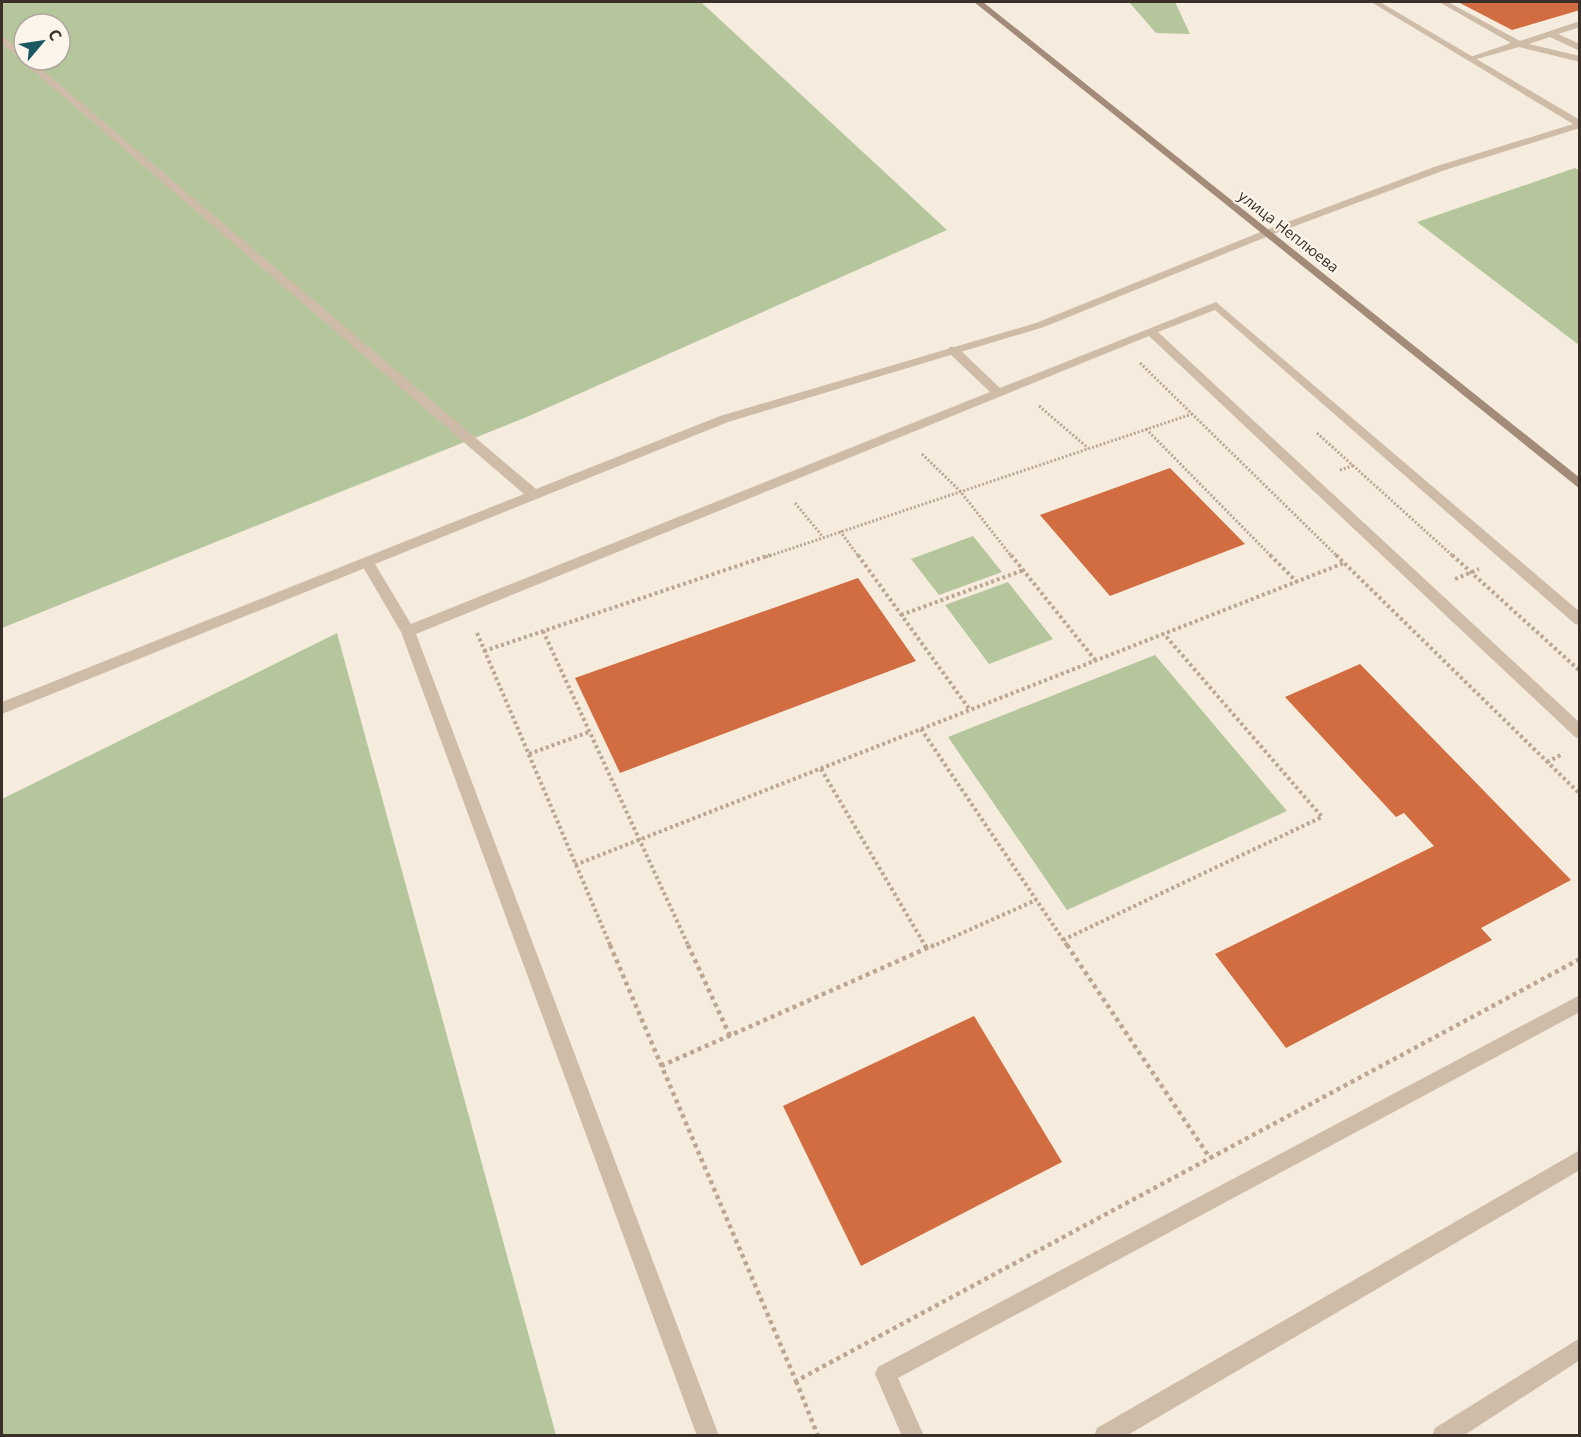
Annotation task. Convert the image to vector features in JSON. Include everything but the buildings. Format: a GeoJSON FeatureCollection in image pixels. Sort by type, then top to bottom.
{"type":"FeatureCollection","features":[{"type":"Feature","properties":{"kind":"main road","name":"улица Неплюева"},"geometry":{"type":"LineString","coordinates":[[978,2],[1580,485]]}},
{"type":"Feature","properties":{"kind":"street"},"geometry":{"type":"LineString","coordinates":[[1375,2],[1580,125]]}},
{"type":"Feature","properties":{"kind":"street"},"geometry":{"type":"LineString","coordinates":[[1443,2],[1520,44],[1580,59]]}},
{"type":"Feature","properties":{"kind":"street"},"geometry":{"type":"LineString","coordinates":[[1473,59],[1580,24]]}},
{"type":"Feature","properties":{"kind":"street"},"geometry":{"type":"LineString","coordinates":[[1551,34],[1580,48]]}},
{"type":"Feature","properties":{"kind":"street"},"geometry":{"type":"LineString","coordinates":[[40,72],[534,495]]}},
{"type":"Feature","properties":{"kind":"street"},"geometry":{"type":"LineString","coordinates":[[2,708],[724,419],[1040,325],[1268,233],[1442,168],[1580,125]]}},
{"type":"Feature","properties":{"kind":"street"},"geometry":{"type":"LineString","coordinates":[[408,631],[1216,305],[1580,620]]}},
{"type":"Feature","properties":{"kind":"street"},"geometry":{"type":"LineString","coordinates":[[1150,331],[1580,733]]}},
{"type":"Feature","properties":{"kind":"street"},"geometry":{"type":"LineString","coordinates":[[953,350],[998,393]]}},
{"type":"Feature","properties":{"kind":"street"},"geometry":{"type":"LineString","coordinates":[[367,562],[408,631],[708,1436]]}},
{"type":"Feature","properties":{"kind":"street"},"geometry":{"type":"LineString","coordinates":[[913,1436],[885,1374],[1580,1003]]}},
{"type":"Feature","properties":{"kind":"street"},"geometry":{"type":"LineString","coordinates":[[1105,1436],[1580,1160]]}},
{"type":"Feature","properties":{"kind":"street"},"geometry":{"type":"LineString","coordinates":[[1443,1436],[1580,1348]]}},
{"type":"Feature","properties":{"kind":"path"},"geometry":{"type":"LineString","coordinates":[[1120,343],[1580,794]]}},
{"type":"Feature","properties":{"kind":"path"},"geometry":{"type":"LineString","coordinates":[[1016,386],[1088,448]]}},
{"type":"Feature","properties":{"kind":"path"},"geometry":{"type":"LineString","coordinates":[[484,651],[1192,414]]}},
{"type":"Feature","properties":{"kind":"path"},"geometry":{"type":"LineString","coordinates":[[1310,426],[1580,671]]}},
{"type":"Feature","properties":{"kind":"path"},"geometry":{"type":"LineString","coordinates":[[1146,429],[1297,582]]}},
{"type":"Feature","properties":{"kind":"path"},"geometry":{"type":"LineString","coordinates":[[901,432],[960,491],[1096,661]]}},
{"type":"Feature","properties":{"kind":"path"},"geometry":{"type":"LineString","coordinates":[[777,482],[823,537]]}},
{"type":"Feature","properties":{"kind":"path"},"geometry":{"type":"LineString","coordinates":[[840,531],[970,710]]}},
{"type":"Feature","properties":{"kind":"path"},"geometry":{"type":"LineString","coordinates":[[575,865],[1344,564]]}},
{"type":"Feature","properties":{"kind":"path"},"geometry":{"type":"LineString","coordinates":[[901,615],[1024,570]]}},
{"type":"Feature","properties":{"kind":"path"},"geometry":{"type":"LineString","coordinates":[[466,607],[818,1436]]}},
{"type":"Feature","properties":{"kind":"path"},"geometry":{"type":"LineString","coordinates":[[543,631],[730,1036]]}},
{"type":"Feature","properties":{"kind":"path"},"geometry":{"type":"LineString","coordinates":[[1063,940],[1322,817],[1164,634]]}},
{"type":"Feature","properties":{"kind":"path"},"geometry":{"type":"LineString","coordinates":[[921,729],[1209,1158]]}},
{"type":"Feature","properties":{"kind":"path"},"geometry":{"type":"LineString","coordinates":[[529,754],[589,732]]}},
{"type":"Feature","properties":{"kind":"path"},"geometry":{"type":"LineString","coordinates":[[820,769],[927,949]]}},
{"type":"Feature","properties":{"kind":"path"},"geometry":{"type":"LineString","coordinates":[[661,1066],[1036,900]]}},
{"type":"Feature","properties":{"kind":"path"},"geometry":{"type":"LineString","coordinates":[[796,1381],[1580,959]]}},
{"type":"Feature","properties":{"kind":"green space"},"geometry":{"type":"Polygon","coordinates":[[[2,2],[701,2],[947,230],[529,416],[2,628],[2,2]]]}},
{"type":"Feature","properties":{"kind":"green space"},"geometry":{"type":"Polygon","coordinates":[[[1129,2],[1175,2],[1190,34],[1156,33],[1129,2]]]}},
{"type":"Feature","properties":{"kind":"green space"},"geometry":{"type":"Polygon","coordinates":[[[1575,168],[1580,171],[1579,345],[1417,222],[1575,168]]]}},
{"type":"Feature","properties":{"kind":"green space"},"geometry":{"type":"Polygon","coordinates":[[[973,536],[1002,572],[939,595],[911,559],[973,536]]]}},
{"type":"Feature","properties":{"kind":"green space"},"geometry":{"type":"Polygon","coordinates":[[[1008,582],[1053,639],[989,664],[945,605],[1008,582]]]}},
{"type":"Feature","properties":{"kind":"green space"},"geometry":{"type":"Polygon","coordinates":[[[337,633],[556,1435],[2,1435],[2,799],[337,633]]]}},
{"type":"Feature","properties":{"kind":"green space"},"geometry":{"type":"Polygon","coordinates":[[[1155,655],[1287,811],[1067,910],[948,737],[1155,655]]]}}]}
